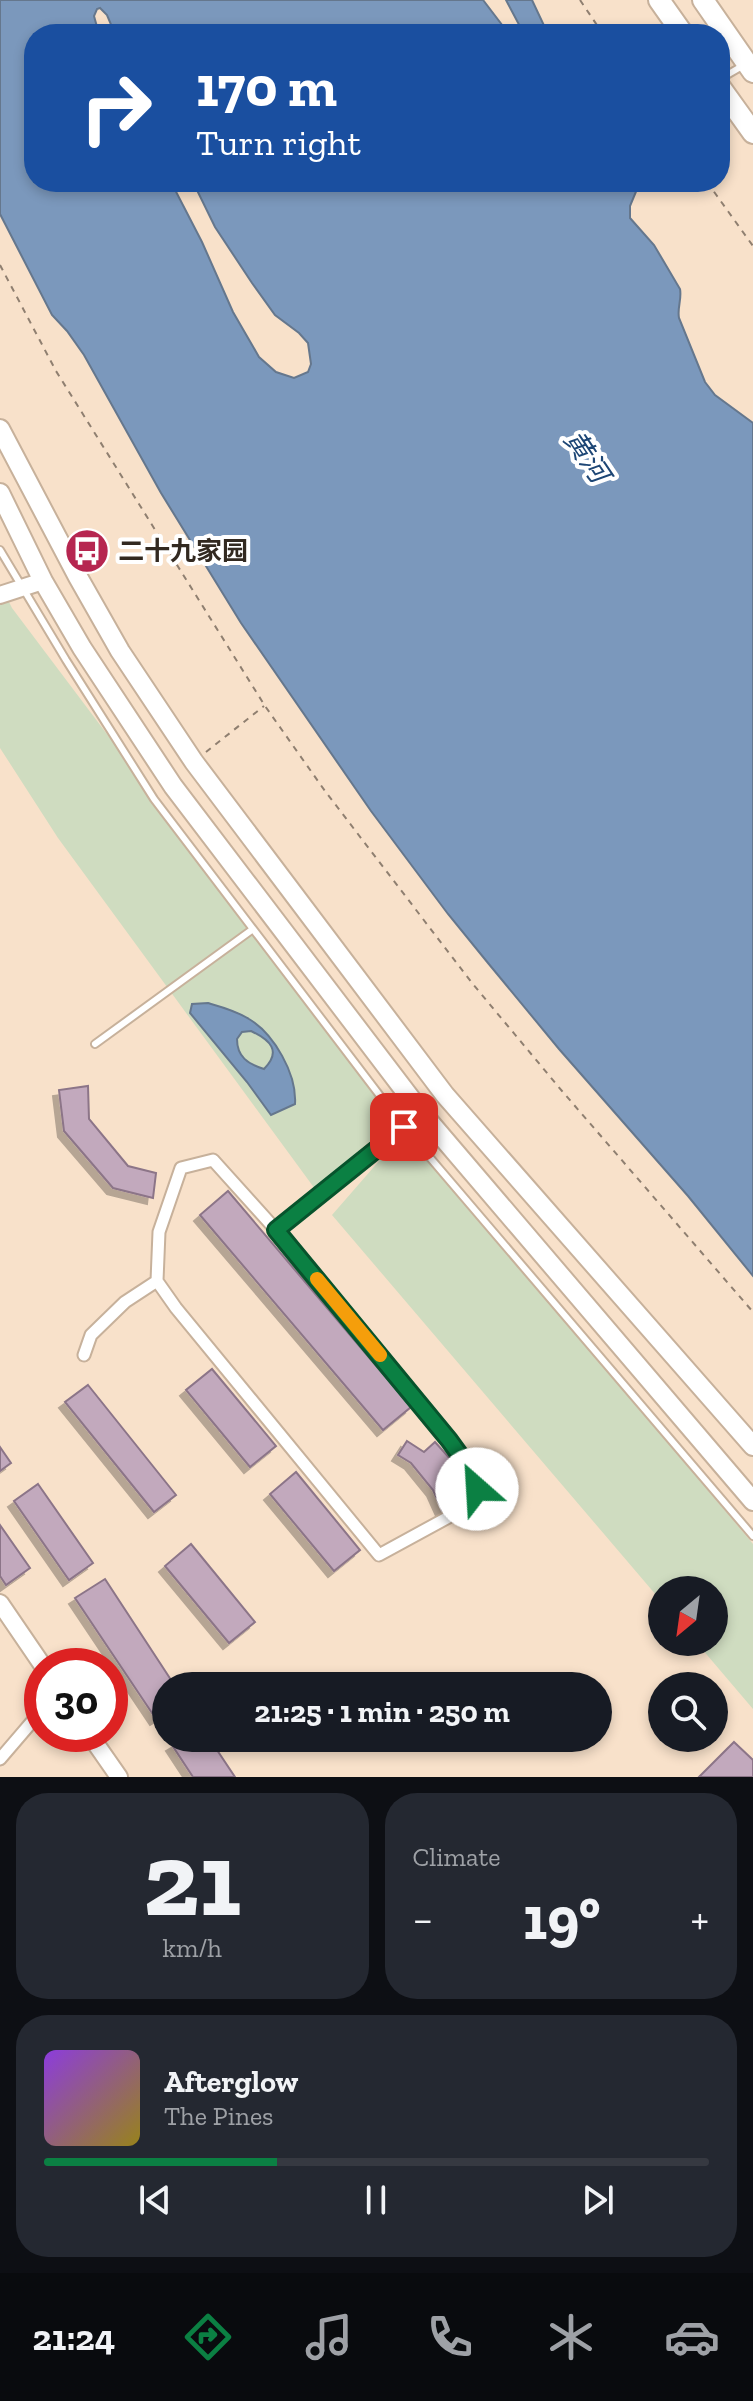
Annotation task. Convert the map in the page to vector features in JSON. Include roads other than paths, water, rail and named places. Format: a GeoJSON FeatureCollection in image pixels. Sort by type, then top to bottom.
{"type":"FeatureCollection","features":[{"type":"Feature","properties":{"kind":"highway"},"geometry":{"type":"LineString","coordinates":[[659,0],[676,24]]}},
{"type":"Feature","properties":{"kind":"highway"},"geometry":{"type":"LineString","coordinates":[[703,0],[720,24]]}},
{"type":"Feature","properties":{"kind":"highway"},"geometry":{"type":"LineString","coordinates":[[730,39],[750,68]]}},
{"type":"Feature","properties":{"kind":"highway"},"geometry":{"type":"LineString","coordinates":[[730,101],[753,133]]}},
{"type":"Feature","properties":{"kind":"main road"},"geometry":{"type":"LineString","coordinates":[[0,429],[120,651],[194,762],[445,1095],[753,1446]]}},
{"type":"Feature","properties":{"kind":"main road"},"geometry":{"type":"LineString","coordinates":[[0,493],[43,581],[82,648],[173,786],[421,1112],[753,1501]]}},
{"type":"Feature","properties":{"kind":"street"},"geometry":{"type":"LineString","coordinates":[[0,595],[43,581]]}},
{"type":"Feature","properties":{"kind":"street"},"geometry":{"type":"LineString","coordinates":[[276,1230],[421,1112]]}},
{"type":"Feature","properties":{"kind":"street"},"geometry":{"type":"LineString","coordinates":[[213,1160],[276,1230],[449,1440],[475,1476],[477,1489],[467,1507],[379,1555],[157,1281],[159,1232],[181,1168],[213,1160]]}},
{"type":"Feature","properties":{"kind":"street"},"geometry":{"type":"LineString","coordinates":[[84,1355],[91,1335],[125,1302],[157,1281]]}},
{"type":"Feature","properties":{"kind":"street"},"geometry":{"type":"LineString","coordinates":[[0,1603],[31,1648]]}},
{"type":"Feature","properties":{"kind":"street"},"geometry":{"type":"LineString","coordinates":[[0,1759],[24,1731]]}},
{"type":"Feature","properties":{"kind":"street"},"geometry":{"type":"LineString","coordinates":[[102,1752],[119,1777]]}},
{"type":"Feature","properties":{"kind":"lane"},"geometry":{"type":"LineString","coordinates":[[730,75],[750,68]]}},
{"type":"Feature","properties":{"kind":"lane"},"geometry":{"type":"LineString","coordinates":[[0,550],[154,799],[404,1127],[753,1536]]}},
{"type":"Feature","properties":{"kind":"lane"},"geometry":{"type":"LineString","coordinates":[[95,1044],[253,929]]}},
{"type":"Feature","properties":{"kind":"water","name":"黄河"},"geometry":{"type":"Polygon","coordinates":[[[0,0],[483,0],[501,24],[111,24],[100,8],[94,16],[96,24],[24,24],[24,192],[176,192],[233,312],[259,357],[276,372],[294,378],[308,372],[311,364],[308,343],[275,315],[215,227],[198,192],[636,192],[630,206],[630,218],[654,245],[680,289],[679,318],[705,382],[715,395],[753,423],[753,1276],[488,963],[371,811],[241,623],[161,493],[84,355],[52,315],[0,214],[0,0]]]}},
{"type":"Feature","properties":{"kind":"water"},"geometry":{"type":"Polygon","coordinates":[[[506,0],[532,0],[543,24],[519,24],[506,0]]]}},
{"type":"Feature","properties":{"kind":"water"},"geometry":{"type":"Polygon","coordinates":[[[208,1003],[244,1016],[267,1034],[288,1068],[295,1104],[271,1115],[190,1013],[192,1004],[208,1003]],[[242,1032],[237,1039],[239,1051],[244,1059],[264,1069],[273,1051],[258,1034],[242,1032]]]}},
{"type":"Feature","properties":{"kind":"place","name":"二十九家园"},"geometry":{"type":"Point","coordinates":[87,551]}}]}
